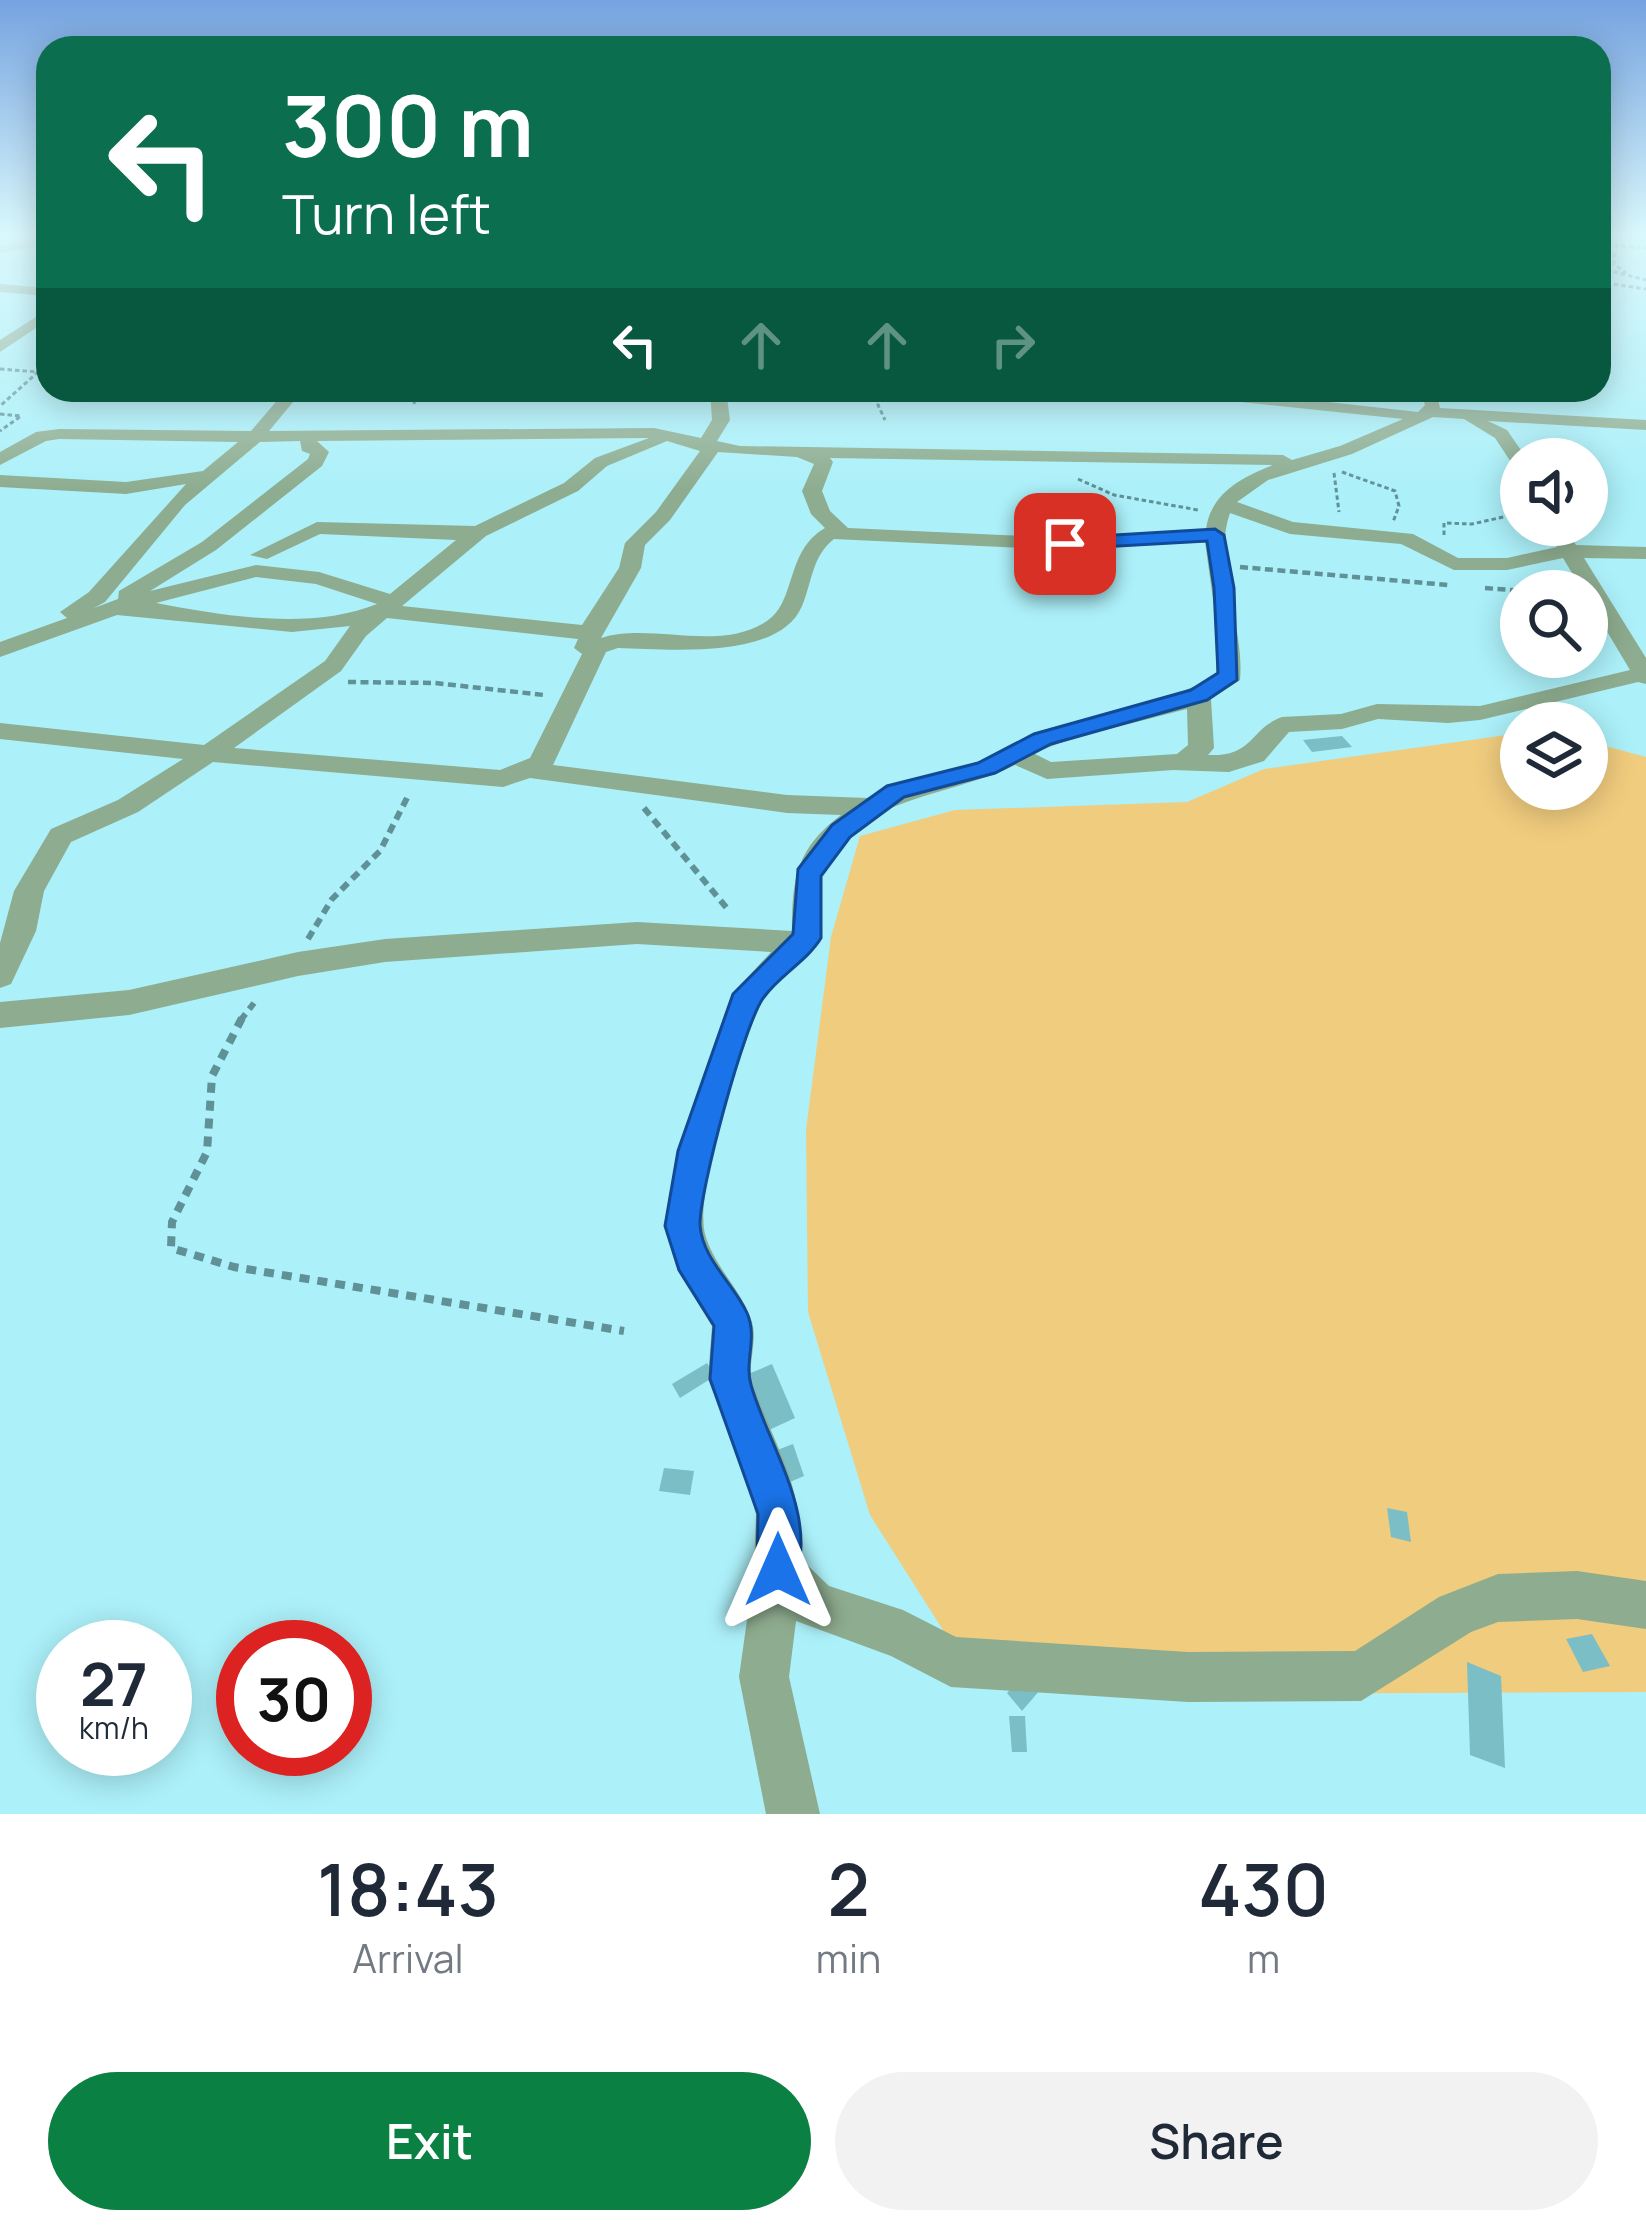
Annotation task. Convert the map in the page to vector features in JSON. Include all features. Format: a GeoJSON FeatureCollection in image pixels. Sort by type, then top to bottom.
{"type":"FeatureCollection","features":[{"type":"Feature","properties":{"kind":"street"},"geometry":{"type":"LineString","coordinates":[[7,342],[36,322]]}},
{"type":"Feature","properties":{"kind":"street"},"geometry":{"type":"LineString","coordinates":[[0,650],[97,597],[204,476],[256,436],[286,402]]}},
{"type":"Feature","properties":{"kind":"street"},"geometry":{"type":"LineString","coordinates":[[583,674],[590,633],[630,568],[635,543],[663,516],[708,448],[721,420],[719,402]]}},
{"type":"Feature","properties":{"kind":"street"},"geometry":{"type":"LineString","coordinates":[[1364,402],[1427,406],[1467,416],[1646,425]]}},
{"type":"Feature","properties":{"kind":"street"},"geometry":{"type":"LineString","coordinates":[[793,1814],[765,1688],[779,1514],[729,1379],[735,1338],[731,1320],[692,1258],[683,1226],[694,1151],[748,994],[808,932],[808,875],[841,831],[896,791],[986,768],[1042,739],[1199,695],[1229,676],[1220,530],[1252,477],[1317,463],[1427,406]]}},
{"type":"Feature","properties":{"kind":"street"},"geometry":{"type":"LineString","coordinates":[[1467,416],[1504,438]]}},
{"type":"Feature","properties":{"kind":"street"},"geometry":{"type":"LineString","coordinates":[[0,460],[35,439],[58,434],[675,436],[708,448],[800,452],[1317,463]]}},
{"type":"Feature","properties":{"kind":"street"},"geometry":{"type":"LineString","coordinates":[[113,608],[140,586],[209,547],[316,462],[321,455],[308,447],[309,435]]}},
{"type":"Feature","properties":{"kind":"street"},"geometry":{"type":"LineString","coordinates":[[0,976],[21,931],[29,891],[50,848],[68,831],[128,806],[334,666],[358,631],[479,532],[571,487],[601,461],[675,436]]}},
{"type":"Feature","properties":{"kind":"street"},"geometry":{"type":"LineString","coordinates":[[800,452],[824,462],[812,491],[821,514],[841,532]]}},
{"type":"Feature","properties":{"kind":"street"},"geometry":{"type":"LineString","coordinates":[[0,481],[126,488],[204,476]]}},
{"type":"Feature","properties":{"kind":"street"},"geometry":{"type":"LineString","coordinates":[[260,555],[317,528],[451,536],[479,532]]}},
{"type":"Feature","properties":{"kind":"street"},"geometry":{"type":"LineString","coordinates":[[0,731],[418,775],[502,779],[541,763],[590,655],[604,644],[743,637],[777,625],[786,616],[799,574],[816,542],[841,532],[1065,544],[1290,528],[1399,537],[1454,564],[1479,566],[1565,551],[1646,554]]}},
{"type":"Feature","properties":{"kind":"street"},"geometry":{"type":"LineString","coordinates":[[1014,754],[1046,771],[1183,762],[1229,764],[1247,759],[1282,725],[1342,721],[1381,711],[1466,715],[1645,674],[1563,546]]}},
{"type":"Feature","properties":{"kind":"street"},"geometry":{"type":"LineString","coordinates":[[0,650],[113,608],[256,571],[319,578],[387,606],[590,633]]}},
{"type":"Feature","properties":{"kind":"street"},"geometry":{"type":"LineString","coordinates":[[113,608],[292,625],[344,621],[387,606]]}},
{"type":"Feature","properties":{"kind":"street"},"geometry":{"type":"LineString","coordinates":[[1183,762],[1201,748],[1199,695]]}},
{"type":"Feature","properties":{"kind":"street"},"geometry":{"type":"LineString","coordinates":[[532,770],[787,804],[872,807]]}},
{"type":"Feature","properties":{"kind":"street"},"geometry":{"type":"LineString","coordinates":[[0,1016],[40,1015],[182,994],[388,951],[615,934],[675,933],[763,944],[802,942]]}},
{"type":"Feature","properties":{"kind":"street"},"geometry":{"type":"LineString","coordinates":[[778,1570],[814,1605],[903,1635],[951,1662],[1188,1677],[1360,1676],[1456,1614],[1498,1598],[1577,1595],[1646,1605]]}},
{"type":"Feature","properties":{"kind":"path"},"geometry":{"type":"LineString","coordinates":[[0,369],[36,372]]}},
{"type":"Feature","properties":{"kind":"path"},"geometry":{"type":"LineString","coordinates":[[0,431],[21,416],[0,410],[36,374]]}},
{"type":"Feature","properties":{"kind":"path"},"geometry":{"type":"LineString","coordinates":[[879,402],[885,420]]}},
{"type":"Feature","properties":{"kind":"path"},"geometry":{"type":"LineString","coordinates":[[1055,459],[1058,472],[1220,530],[1276,573],[1450,586]]}},
{"type":"Feature","properties":{"kind":"path"},"geometry":{"type":"LineString","coordinates":[[1317,463],[1341,532]]}},
{"type":"Feature","properties":{"kind":"path"},"geometry":{"type":"LineString","coordinates":[[1317,463],[1395,491],[1399,506],[1394,525],[1399,537]]}},
{"type":"Feature","properties":{"kind":"path"},"geometry":{"type":"LineString","coordinates":[[1430,551],[1445,533],[1444,523],[1472,524],[1500,518]]}},
{"type":"Feature","properties":{"kind":"path"},"geometry":{"type":"LineString","coordinates":[[1467,586],[1500,589]]}},
{"type":"Feature","properties":{"kind":"path"},"geometry":{"type":"LineString","coordinates":[[314,679],[435,683],[572,699]]}},
{"type":"Feature","properties":{"kind":"path"},"geometry":{"type":"LineString","coordinates":[[418,775],[380,850],[320,914],[294,967],[229,1036],[210,1082],[214,1128],[208,1154],[168,1230],[171,1248],[234,1268],[625,1331]]}},
{"type":"Feature","properties":{"kind":"path"},"geometry":{"type":"LineString","coordinates":[[640,786],[652,821],[721,904],[763,944]]}},
{"type":"Feature","properties":{"kind":"shaded area"},"geometry":{"type":"Polygon","coordinates":[[[1500,736],[1500,810],[1608,810],[1608,747],[1646,757],[1646,1692],[1206,1694],[969,1671],[870,1515],[808,1312],[806,1130],[831,937],[860,836],[955,810],[1187,802],[1264,769],[1500,736]]]}},
{"type":"Feature","properties":{"kind":"building"},"geometry":{"type":"Polygon","coordinates":[[[1342,736],[1352,747],[1312,752],[1303,740],[1342,736]]]}},
{"type":"Feature","properties":{"kind":"building"},"geometry":{"type":"Polygon","coordinates":[[[707,1363],[715,1376],[680,1398],[672,1384],[707,1363]]]}},
{"type":"Feature","properties":{"kind":"building"},"geometry":{"type":"Polygon","coordinates":[[[772,1364],[795,1418],[769,1430],[746,1375],[772,1364]]]}},
{"type":"Feature","properties":{"kind":"building"},"geometry":{"type":"Polygon","coordinates":[[[793,1444],[804,1476],[783,1485],[772,1452],[793,1444]]]}},
{"type":"Feature","properties":{"kind":"building"},"geometry":{"type":"Polygon","coordinates":[[[664,1468],[694,1471],[690,1495],[659,1491],[664,1468]]]}},
{"type":"Feature","properties":{"kind":"building"},"geometry":{"type":"Polygon","coordinates":[[[1387,1508],[1407,1512],[1411,1542],[1391,1537],[1387,1508]]]}},
{"type":"Feature","properties":{"kind":"building"},"geometry":{"type":"Polygon","coordinates":[[[1592,1634],[1610,1666],[1583,1672],[1566,1639],[1592,1634]]]}},
{"type":"Feature","properties":{"kind":"building"},"geometry":{"type":"Polygon","coordinates":[[[1467,1662],[1501,1676],[1505,1768],[1470,1755],[1467,1662]]]}},
{"type":"Feature","properties":{"kind":"building"},"geometry":{"type":"Polygon","coordinates":[[[1024,1673],[1040,1690],[1022,1711],[1007,1693],[1024,1673]]]}},
{"type":"Feature","properties":{"kind":"building"},"geometry":{"type":"Polygon","coordinates":[[[1009,1716],[1025,1716],[1027,1752],[1012,1752],[1009,1716]]]}},
{"type":"Feature","properties":{"kind":"route"},"geometry":{"type":"LineString","coordinates":[[778,1570],[779,1514],[770,1479],[729,1379],[735,1338],[731,1320],[686,1246],[684,1214],[694,1151],[748,994],[807,938],[808,875],[841,831],[896,791],[986,768],[1042,739],[1199,695],[1228,680],[1230,648],[1215,535],[1065,544]]}}]}
